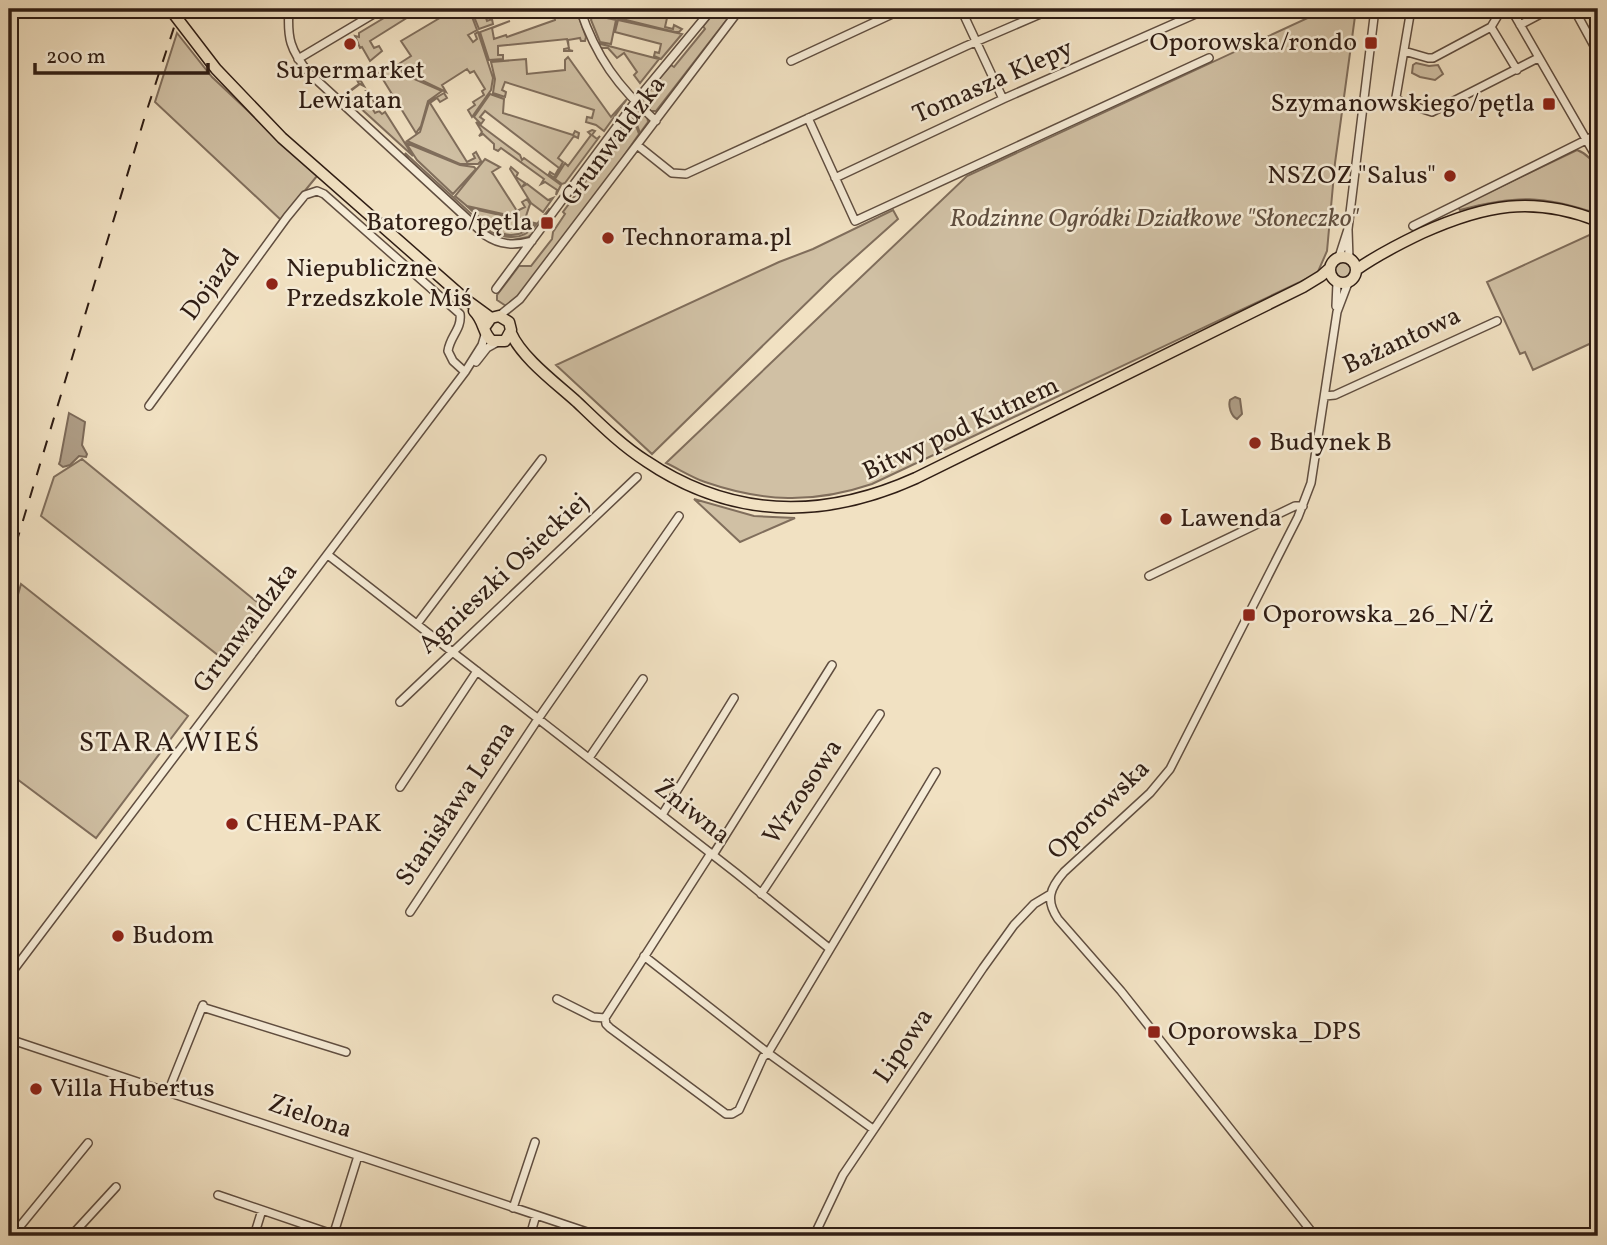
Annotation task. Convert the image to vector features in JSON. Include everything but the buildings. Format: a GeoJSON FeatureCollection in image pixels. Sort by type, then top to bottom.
{"type":"FeatureCollection","features":[{"type":"Feature","properties":{"kind":"main road"},"geometry":{"type":"LineString","coordinates":[[170,9],[216,69],[273,130],[465,299],[480,317],[485,331],[499,342],[508,338],[511,329],[506,319],[495,317],[465,299]]}},
{"type":"Feature","properties":{"kind":"main road"},"geometry":{"type":"LineString","coordinates":[[1329,268],[1340,282],[1354,277],[1349,261],[1386,250],[1454,219],[1498,206],[1544,206],[1598,221]]}},
{"type":"Feature","properties":{"kind":"main road","name":"Bitwy pod Kutnem"},"geometry":{"type":"LineString","coordinates":[[499,342],[533,362],[619,440],[665,473],[705,492],[740,503],[772,508],[807,508],[853,501],[895,488],[1304,287],[1321,276],[1333,261],[1349,261]]}},
{"type":"Feature","properties":{"kind":"main road","name":"Bitwy pod Kutnem"},"geometry":{"type":"LineString","coordinates":[[1304,287],[1340,282]]}},
{"type":"Feature","properties":{"kind":"main road"},"geometry":{"type":"LineString","coordinates":[[485,331],[495,317]]}},
{"type":"Feature","properties":{"kind":"main road","name":"Bitwy pod Kutnem"},"geometry":{"type":"LineString","coordinates":[[511,329],[533,362]]}},
{"type":"Feature","properties":{"kind":"street"},"geometry":{"type":"LineString","coordinates":[[9,14],[14,9]]}},
{"type":"Feature","properties":{"kind":"street"},"geometry":{"type":"LineString","coordinates":[[289,9],[288,32],[291,47],[298,59],[332,95],[485,235],[504,244],[517,245],[532,241]]}},
{"type":"Feature","properties":{"kind":"street"},"geometry":{"type":"LineString","coordinates":[[298,59],[382,9]]}},
{"type":"Feature","properties":{"kind":"street"},"geometry":{"type":"LineString","coordinates":[[580,9],[596,51],[621,88],[656,121]]}},
{"type":"Feature","properties":{"kind":"street"},"geometry":{"type":"LineString","coordinates":[[496,289],[635,102],[712,9]]}},
{"type":"Feature","properties":{"kind":"street","name":"Grunwaldzka"},"geometry":{"type":"LineString","coordinates":[[495,317],[520,299],[740,9]]}},
{"type":"Feature","properties":{"kind":"street"},"geometry":{"type":"LineString","coordinates":[[791,61],[903,9]]}},
{"type":"Feature","properties":{"kind":"street"},"geometry":{"type":"LineString","coordinates":[[961,9],[1003,99]]}},
{"type":"Feature","properties":{"kind":"street"},"geometry":{"type":"LineString","coordinates":[[637,145],[672,173],[681,175],[720,161],[808,118],[1052,9]]}},
{"type":"Feature","properties":{"kind":"street","name":"Tomasza Klepy"},"geometry":{"type":"LineString","coordinates":[[835,177],[1207,9]]}},
{"type":"Feature","properties":{"kind":"street"},"geometry":{"type":"LineString","coordinates":[[1349,261],[1348,229],[1375,9]]}},
{"type":"Feature","properties":{"kind":"street"},"geometry":{"type":"LineString","coordinates":[[1411,9],[1396,97],[1401,102],[1432,112],[1538,58]]}},
{"type":"Feature","properties":{"kind":"street"},"geometry":{"type":"LineString","coordinates":[[1404,51],[1433,58],[1491,27],[1497,17],[1492,9]]}},
{"type":"Feature","properties":{"kind":"street"},"geometry":{"type":"LineString","coordinates":[[1511,9],[1598,160]]}},
{"type":"Feature","properties":{"kind":"street"},"geometry":{"type":"LineString","coordinates":[[1520,25],[1550,9]]}},
{"type":"Feature","properties":{"kind":"street"},"geometry":{"type":"LineString","coordinates":[[1574,9],[1598,53]]}},
{"type":"Feature","properties":{"kind":"street"},"geometry":{"type":"LineString","coordinates":[[1491,27],[1517,69]]}},
{"type":"Feature","properties":{"kind":"street"},"geometry":{"type":"LineString","coordinates":[[808,118],[855,221],[1209,58]]}},
{"type":"Feature","properties":{"kind":"street"},"geometry":{"type":"LineString","coordinates":[[1413,226],[1598,134]]}},
{"type":"Feature","properties":{"kind":"street","name":"Dojazd"},"geometry":{"type":"LineString","coordinates":[[149,406],[287,217],[305,195],[317,191],[324,194],[460,314],[461,321],[448,351],[453,361],[465,372]]}},
{"type":"Feature","properties":{"kind":"street","name":"Oporowska"},"geometry":{"type":"LineString","coordinates":[[1315,1236],[1121,991],[1058,919],[1049,895],[1064,872],[1150,793],[1170,769],[1303,506],[1311,483],[1340,282]]}},
{"type":"Feature","properties":{"kind":"street","name":"Grunwaldzka"},"geometry":{"type":"LineString","coordinates":[[511,329],[520,299]]}},
{"type":"Feature","properties":{"kind":"street","name":"Bażantowa"},"geometry":{"type":"LineString","coordinates":[[1325,396],[1335,395],[1497,321]]}},
{"type":"Feature","properties":{"kind":"street","name":"Grunwaldzka"},"geometry":{"type":"LineString","coordinates":[[9,976],[465,372],[482,345],[485,331]]}},
{"type":"Feature","properties":{"kind":"street","name":"Grunwaldzka"},"geometry":{"type":"LineString","coordinates":[[465,372],[487,348],[499,342]]}},
{"type":"Feature","properties":{"kind":"street"},"geometry":{"type":"LineString","coordinates":[[417,624],[542,459]]}},
{"type":"Feature","properties":{"kind":"street","name":"Agnieszki Osieckiej"},"geometry":{"type":"LineString","coordinates":[[400,702],[637,477]]}},
{"type":"Feature","properties":{"kind":"street"},"geometry":{"type":"LineString","coordinates":[[1149,576],[1295,506],[1303,506]]}},
{"type":"Feature","properties":{"kind":"street","name":"Stanisława Lema"},"geometry":{"type":"LineString","coordinates":[[410,912],[538,719],[678,516]]}},
{"type":"Feature","properties":{"kind":"street","name":"Żniwna"},"geometry":{"type":"LineString","coordinates":[[328,555],[830,949]]}},
{"type":"Feature","properties":{"kind":"street"},"geometry":{"type":"LineString","coordinates":[[832,665],[712,854],[643,956],[605,1018],[606,1024],[726,1114],[731,1115],[739,1110],[763,1056],[768,1053],[936,772]]}},
{"type":"Feature","properties":{"kind":"street"},"geometry":{"type":"LineString","coordinates":[[400,787],[477,671]]}},
{"type":"Feature","properties":{"kind":"street"},"geometry":{"type":"LineString","coordinates":[[589,758],[643,679]]}},
{"type":"Feature","properties":{"kind":"street"},"geometry":{"type":"LineString","coordinates":[[662,815],[734,698]]}},
{"type":"Feature","properties":{"kind":"street","name":"Wrzosowa"},"geometry":{"type":"LineString","coordinates":[[761,894],[880,714]]}},
{"type":"Feature","properties":{"kind":"street","name":"Lipowa"},"geometry":{"type":"LineString","coordinates":[[814,1236],[843,1175],[873,1129],[1014,925],[1034,904],[1049,895]]}},
{"type":"Feature","properties":{"kind":"street"},"geometry":{"type":"LineString","coordinates":[[643,956],[768,1053],[873,1129]]}},
{"type":"Feature","properties":{"kind":"street"},"geometry":{"type":"LineString","coordinates":[[557,999],[593,1017],[605,1018]]}},
{"type":"Feature","properties":{"kind":"street"},"geometry":{"type":"LineString","coordinates":[[168,1091],[203,1006],[346,1052]]}},
{"type":"Feature","properties":{"kind":"street","name":"Zielona"},"geometry":{"type":"LineString","coordinates":[[9,1039],[598,1236]]}},
{"type":"Feature","properties":{"kind":"street"},"geometry":{"type":"LineString","coordinates":[[513,1208],[535,1142]]}},
{"type":"Feature","properties":{"kind":"street"},"geometry":{"type":"LineString","coordinates":[[12,1236],[88,1143]]}},
{"type":"Feature","properties":{"kind":"street"},"geometry":{"type":"LineString","coordinates":[[218,1195],[335,1236],[358,1156]]}},
{"type":"Feature","properties":{"kind":"street"},"geometry":{"type":"LineString","coordinates":[[71,1236],[116,1187]]}},
{"type":"Feature","properties":{"kind":"street"},"geometry":{"type":"LineString","coordinates":[[254,1236],[262,1210]]}},
{"type":"Feature","properties":{"kind":"street"},"geometry":{"type":"LineString","coordinates":[[530,1236],[536,1215]]}},
{"type":"Feature","properties":{"kind":"green space"},"geometry":{"type":"Polygon","coordinates":[[[399,9],[421,9],[370,41],[374,48],[379,46],[382,51],[370,61],[355,36],[359,37],[359,33],[399,9]]]}},
{"type":"Feature","properties":{"kind":"green space"},"geometry":{"type":"Polygon","coordinates":[[[455,9],[469,9],[477,30],[468,35],[473,42],[477,39],[475,34],[478,32],[493,78],[491,90],[472,117],[468,110],[475,105],[473,102],[484,95],[482,91],[485,89],[474,71],[470,73],[467,69],[442,85],[446,92],[394,67],[411,56],[401,41],[455,9]]]}},
{"type":"Feature","properties":{"kind":"green space"},"geometry":{"type":"Polygon","coordinates":[[[471,9],[494,9],[484,12],[487,21],[492,19],[493,24],[479,29],[471,9]]]}},
{"type":"Feature","properties":{"kind":"green space"},"geometry":{"type":"Polygon","coordinates":[[[576,9],[585,41],[580,38],[568,40],[569,46],[567,39],[498,46],[498,55],[503,55],[503,59],[489,60],[480,32],[510,21],[492,28],[494,39],[506,35],[507,37],[555,20],[554,11],[576,9]]]}},
{"type":"Feature","properties":{"kind":"green space"},"geometry":{"type":"Polygon","coordinates":[[[620,9],[669,9],[665,27],[673,29],[674,25],[682,29],[675,32],[614,17],[614,12],[619,13],[620,9]]]}},
{"type":"Feature","properties":{"kind":"green space"},"geometry":{"type":"Polygon","coordinates":[[[717,9],[735,9],[656,111],[651,111],[643,105],[642,98],[671,65],[674,67],[705,29],[703,26],[717,9]]]}},
{"type":"Feature","properties":{"kind":"green space","name":"Rodzinne Ogródki Działkowe \"Słoneczko\""},"geometry":{"type":"Polygon","coordinates":[[[1327,9],[1356,9],[1335,163],[1327,251],[1317,274],[872,484],[829,495],[768,497],[705,482],[666,463],[967,176],[1327,9]]]}},
{"type":"Feature","properties":{"kind":"green space"},"geometry":{"type":"Polygon","coordinates":[[[593,15],[616,20],[611,44],[600,42],[591,20],[593,15]]]}},
{"type":"Feature","properties":{"kind":"green space"},"geometry":{"type":"Polygon","coordinates":[[[618,20],[682,34],[661,59],[654,56],[655,52],[659,53],[661,44],[615,32],[618,20]]]}},
{"type":"Feature","properties":{"kind":"green space"},"geometry":{"type":"Polygon","coordinates":[[[177,33],[212,77],[317,176],[281,220],[155,102],[177,33]]]}},
{"type":"Feature","properties":{"kind":"green space"},"geometry":{"type":"Polygon","coordinates":[[[596,43],[659,59],[640,83],[634,75],[637,72],[624,53],[617,58],[608,48],[600,48],[596,43]]]}},
{"type":"Feature","properties":{"kind":"green space"},"geometry":{"type":"Polygon","coordinates":[[[568,57],[611,117],[627,99],[604,131],[586,122],[587,117],[592,118],[594,110],[505,82],[502,90],[506,92],[505,97],[493,93],[495,79],[491,62],[526,59],[527,74],[565,70],[565,60],[568,57]]]}},
{"type":"Feature","properties":{"kind":"green space"},"geometry":{"type":"Polygon","coordinates":[[[1416,63],[1438,65],[1443,74],[1435,80],[1420,77],[1412,73],[1416,63]]]}},
{"type":"Feature","properties":{"kind":"green space"},"geometry":{"type":"Polygon","coordinates":[[[387,67],[442,91],[428,101],[421,126],[416,133],[379,73],[387,67]]]}},
{"type":"Feature","properties":{"kind":"green space"},"geometry":{"type":"Polygon","coordinates":[[[357,80],[364,86],[360,84],[348,93],[352,100],[355,98],[358,102],[368,95],[368,91],[376,105],[372,108],[375,113],[385,112],[413,156],[345,94],[359,84],[357,80]]]}},
{"type":"Feature","properties":{"kind":"green space"},"geometry":{"type":"Polygon","coordinates":[[[444,93],[447,98],[440,102],[437,98],[430,103],[467,162],[475,158],[473,154],[476,152],[481,161],[478,164],[460,164],[407,141],[420,132],[429,102],[444,93]]]}},
{"type":"Feature","properties":{"kind":"green space"},"geometry":{"type":"Polygon","coordinates":[[[490,94],[504,99],[503,113],[573,135],[575,131],[579,133],[578,138],[574,136],[558,158],[563,162],[554,178],[550,172],[555,175],[559,168],[485,111],[480,117],[484,120],[481,124],[474,117],[490,94]]]}},
{"type":"Feature","properties":{"kind":"green space"},"geometry":{"type":"Polygon","coordinates":[[[639,110],[647,115],[648,122],[640,133],[632,111],[639,110]]]}},
{"type":"Feature","properties":{"kind":"green space"},"geometry":{"type":"Polygon","coordinates":[[[631,112],[639,134],[603,186],[509,308],[497,300],[497,295],[519,266],[531,266],[552,239],[553,232],[565,214],[563,212],[627,125],[626,119],[631,112]]]}},
{"type":"Feature","properties":{"kind":"green space"},"geometry":{"type":"Polygon","coordinates":[[[476,122],[520,155],[522,160],[524,158],[561,185],[556,195],[557,190],[545,182],[541,184],[544,179],[501,148],[498,151],[494,149],[494,144],[483,134],[479,136],[482,132],[476,122]]]}},
{"type":"Feature","properties":{"kind":"green space"},"geometry":{"type":"Polygon","coordinates":[[[595,131],[592,135],[597,139],[600,136],[562,184],[555,179],[565,163],[568,166],[591,135],[588,132],[595,131]]]}},
{"type":"Feature","properties":{"kind":"green space"},"geometry":{"type":"Polygon","coordinates":[[[406,143],[476,169],[453,194],[417,160],[406,143]]]}},
{"type":"Feature","properties":{"kind":"green space"},"geometry":{"type":"Polygon","coordinates":[[[1577,150],[1586,155],[1596,168],[1598,214],[1561,203],[1529,199],[1460,210],[1458,207],[1577,150]]]}},
{"type":"Feature","properties":{"kind":"green space"},"geometry":{"type":"Polygon","coordinates":[[[405,153],[491,232],[518,237],[531,230],[549,209],[551,211],[528,237],[508,241],[489,235],[409,161],[405,153]]]}},
{"type":"Feature","properties":{"kind":"green space"},"geometry":{"type":"Polygon","coordinates":[[[485,159],[500,167],[492,172],[517,211],[525,207],[522,202],[527,199],[530,204],[525,219],[467,206],[455,196],[485,159]]]}},
{"type":"Feature","properties":{"kind":"green space"},"geometry":{"type":"Polygon","coordinates":[[[511,167],[518,173],[516,177],[525,183],[522,187],[527,184],[548,200],[553,198],[543,212],[531,203],[510,169],[511,167]]]}},
{"type":"Feature","properties":{"kind":"green space"},"geometry":{"type":"Polygon","coordinates":[[[469,208],[535,223],[517,235],[508,235],[492,228],[469,208]]]}},
{"type":"Feature","properties":{"kind":"green space"},"geometry":{"type":"Polygon","coordinates":[[[893,210],[898,219],[832,278],[652,454],[556,365],[779,262],[813,249],[893,210]]]}},
{"type":"Feature","properties":{"kind":"green space"},"geometry":{"type":"Polygon","coordinates":[[[1598,231],[1598,340],[1533,370],[1525,352],[1520,354],[1487,282],[1598,231]]]}},
{"type":"Feature","properties":{"kind":"green space"},"geometry":{"type":"Polygon","coordinates":[[[1343,261],[1350,264],[1353,271],[1350,278],[1343,281],[1336,278],[1333,271],[1336,264],[1343,261]]]}},
{"type":"Feature","properties":{"kind":"green space"},"geometry":{"type":"Polygon","coordinates":[[[82,459],[268,611],[228,663],[41,516],[54,477],[82,459]]]}},
{"type":"Feature","properties":{"kind":"green space"},"geometry":{"type":"Polygon","coordinates":[[[694,499],[754,516],[795,518],[740,542],[694,499]]]}},
{"type":"Feature","properties":{"kind":"green space"},"geometry":{"type":"Polygon","coordinates":[[[21,584],[188,716],[96,838],[9,773],[9,626],[21,584]]]}},
{"type":"Feature","properties":{"kind":"shaded area"},"geometry":{"type":"Polygon","coordinates":[[[1235,397],[1240,399],[1242,414],[1237,419],[1229,405],[1230,400],[1235,397]]]}},
{"type":"Feature","properties":{"kind":"shaded area"},"geometry":{"type":"Polygon","coordinates":[[[69,413],[85,422],[82,445],[87,454],[86,457],[79,456],[70,465],[63,467],[59,464],[69,413]]]}},
{"type":"Feature","properties":{"kind":"railway"},"geometry":{"type":"LineString","coordinates":[[9,567],[145,116],[180,9]]}},
{"type":"Feature","properties":{"kind":"place","name":"Oporowska/rondo"},"geometry":{"type":"Point","coordinates":[1371,43]}},
{"type":"Feature","properties":{"kind":"place","name":"Supermarket Lewiatan"},"geometry":{"type":"Point","coordinates":[350,44]}},
{"type":"Feature","properties":{"kind":"place","name":"Szymanowskiego/pętla"},"geometry":{"type":"Point","coordinates":[1549,104]}},
{"type":"Feature","properties":{"kind":"place","name":"NSZOZ \"Salus\""},"geometry":{"type":"Point","coordinates":[1450,176]}},
{"type":"Feature","properties":{"kind":"place","name":"Batorego/pętla"},"geometry":{"type":"Point","coordinates":[547,223]}},
{"type":"Feature","properties":{"kind":"place","name":"Technorama.pl"},"geometry":{"type":"Point","coordinates":[608,238]}},
{"type":"Feature","properties":{"kind":"place","name":"Niepubliczne Przedszkole Miś"},"geometry":{"type":"Point","coordinates":[272,284]}},
{"type":"Feature","properties":{"kind":"place","name":"Budynek B"},"geometry":{"type":"Point","coordinates":[1255,443]}},
{"type":"Feature","properties":{"kind":"place","name":"Lawenda"},"geometry":{"type":"Point","coordinates":[1166,519]}},
{"type":"Feature","properties":{"kind":"place","name":"Oporowska_26_N/Ż"},"geometry":{"type":"Point","coordinates":[1249,615]}},
{"type":"Feature","properties":{"kind":"place","name":"CHEM-PAK"},"geometry":{"type":"Point","coordinates":[232,824]}},
{"type":"Feature","properties":{"kind":"place","name":"Budom"},"geometry":{"type":"Point","coordinates":[118,936]}},
{"type":"Feature","properties":{"kind":"place","name":"Oporowska_DPS"},"geometry":{"type":"Point","coordinates":[1154,1032]}},
{"type":"Feature","properties":{"kind":"place","name":"Villa Hubertus"},"geometry":{"type":"Point","coordinates":[36,1089]}},
{"type":"Feature","properties":{"kind":"district","name":"STARA WIEŚ"},"geometry":{"type":"Point","coordinates":[170,743]}}]}
